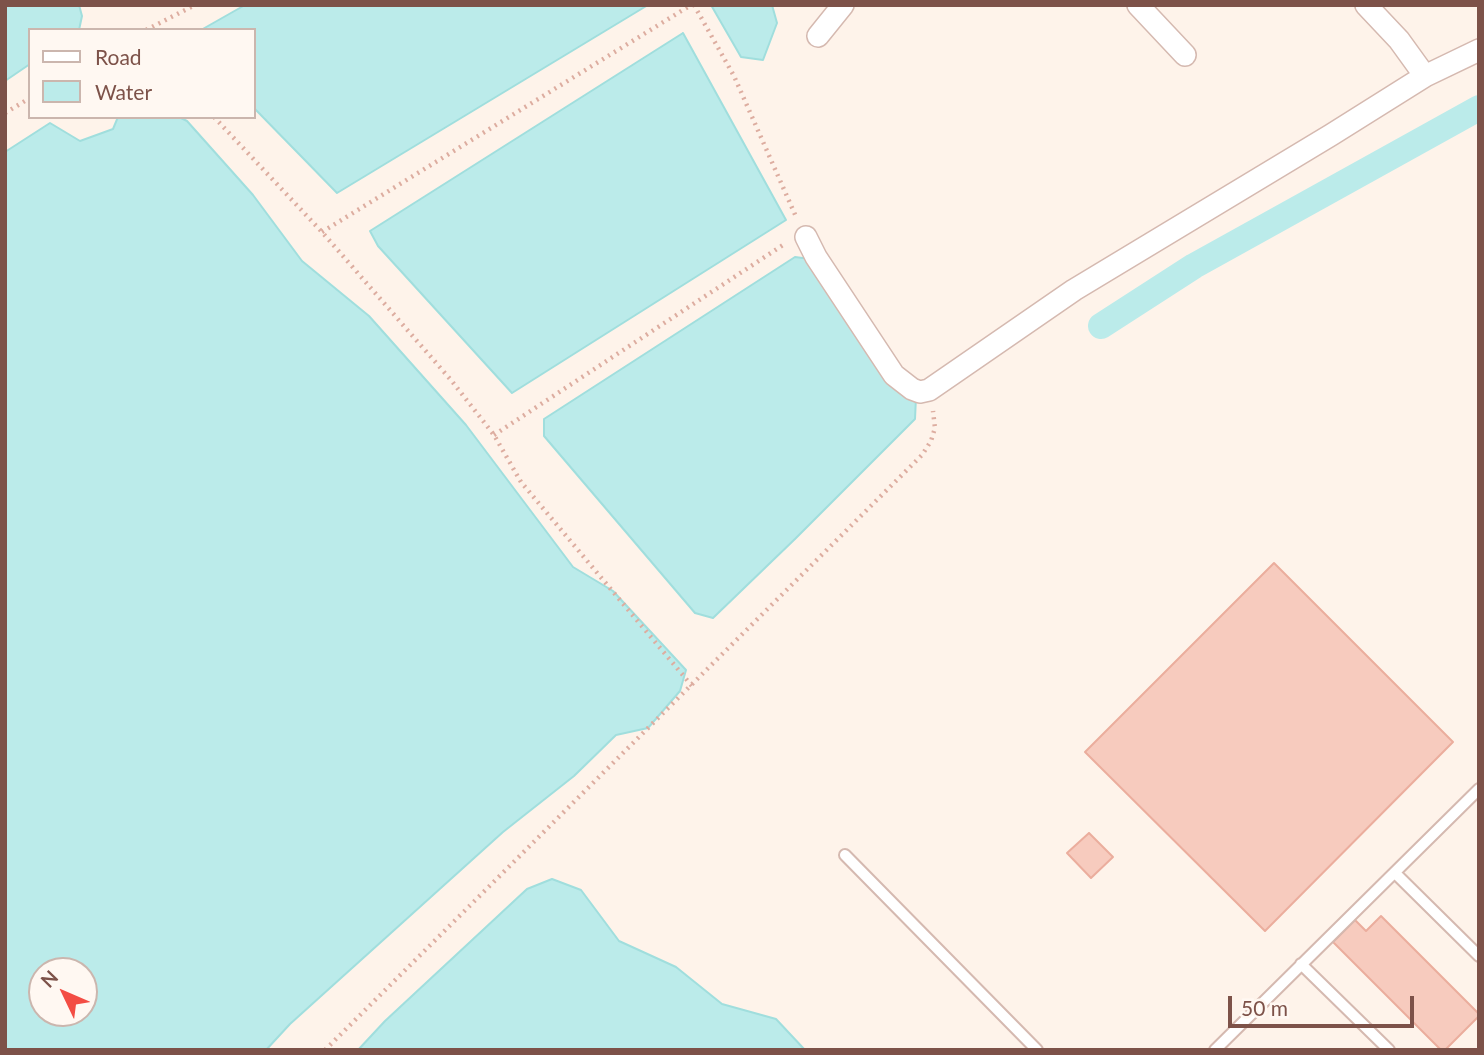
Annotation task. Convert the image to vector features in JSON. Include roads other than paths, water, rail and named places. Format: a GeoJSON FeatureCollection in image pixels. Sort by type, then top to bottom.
{"type":"FeatureCollection","features":[{"type":"Feature","properties":{"kind":"street"},"geometry":{"type":"LineString","coordinates":[[818,36],[843,5]]}},
{"type":"Feature","properties":{"kind":"street"},"geometry":{"type":"LineString","coordinates":[[1138,5],[1185,55]]}},
{"type":"Feature","properties":{"kind":"street"},"geometry":{"type":"LineString","coordinates":[[1366,5],[1399,40],[1426,76]]}},
{"type":"Feature","properties":{"kind":"street"},"geometry":{"type":"LineString","coordinates":[[805,235],[830,278],[894,374],[912,389],[920,392],[929,390],[1074,290],[1426,76],[1479,50]]}},
{"type":"Feature","properties":{"kind":"lane"},"geometry":{"type":"LineString","coordinates":[[1215,1050],[1479,789]]}},
{"type":"Feature","properties":{"kind":"lane"},"geometry":{"type":"LineString","coordinates":[[845,855],[1037,1050]]}},
{"type":"Feature","properties":{"kind":"lane"},"geometry":{"type":"LineString","coordinates":[[1395,873],[1479,956]]}},
{"type":"Feature","properties":{"kind":"lane"},"geometry":{"type":"LineString","coordinates":[[1301,964],[1390,1050]]}},
{"type":"Feature","properties":{"kind":"water"},"geometry":{"type":"Polygon","coordinates":[[[5,5],[79,5],[82,16],[79,28],[28,28],[28,65],[5,81],[5,5]]]}},
{"type":"Feature","properties":{"kind":"water"},"geometry":{"type":"Polygon","coordinates":[[[245,5],[648,5],[337,193],[256,110],[256,28],[205,28],[245,5]]]}},
{"type":"Feature","properties":{"kind":"water"},"geometry":{"type":"Polygon","coordinates":[[[711,5],[772,5],[777,23],[763,60],[741,57],[711,5]]]}},
{"type":"Feature","properties":{"kind":"water"},"geometry":{"type":"Polygon","coordinates":[[[683,33],[786,220],[512,393],[378,246],[370,231],[683,33]]]}},
{"type":"Feature","properties":{"kind":"water"},"geometry":{"type":"Polygon","coordinates":[[[117,119],[187,121],[253,195],[302,261],[369,316],[466,425],[573,567],[613,591],[686,670],[680,691],[648,728],[616,735],[574,776],[503,832],[290,1024],[266,1050],[5,1050],[5,152],[50,123],[80,141],[113,129],[117,119]]]}},
{"type":"Feature","properties":{"kind":"water"},"geometry":{"type":"Polygon","coordinates":[[[795,257],[810,259],[916,397],[915,419],[713,618],[695,613],[544,436],[544,419],[795,257]]]}},
{"type":"Feature","properties":{"kind":"water"},"geometry":{"type":"Polygon","coordinates":[[[552,879],[581,890],[619,941],[676,967],[722,1004],[776,1019],[805,1050],[358,1050],[385,1021],[527,889],[552,879]]]}},
{"type":"Feature","properties":{"kind":"waterway"},"geometry":{"type":"LineString","coordinates":[[1101,326],[1194,266],[1479,108]]}}]}
